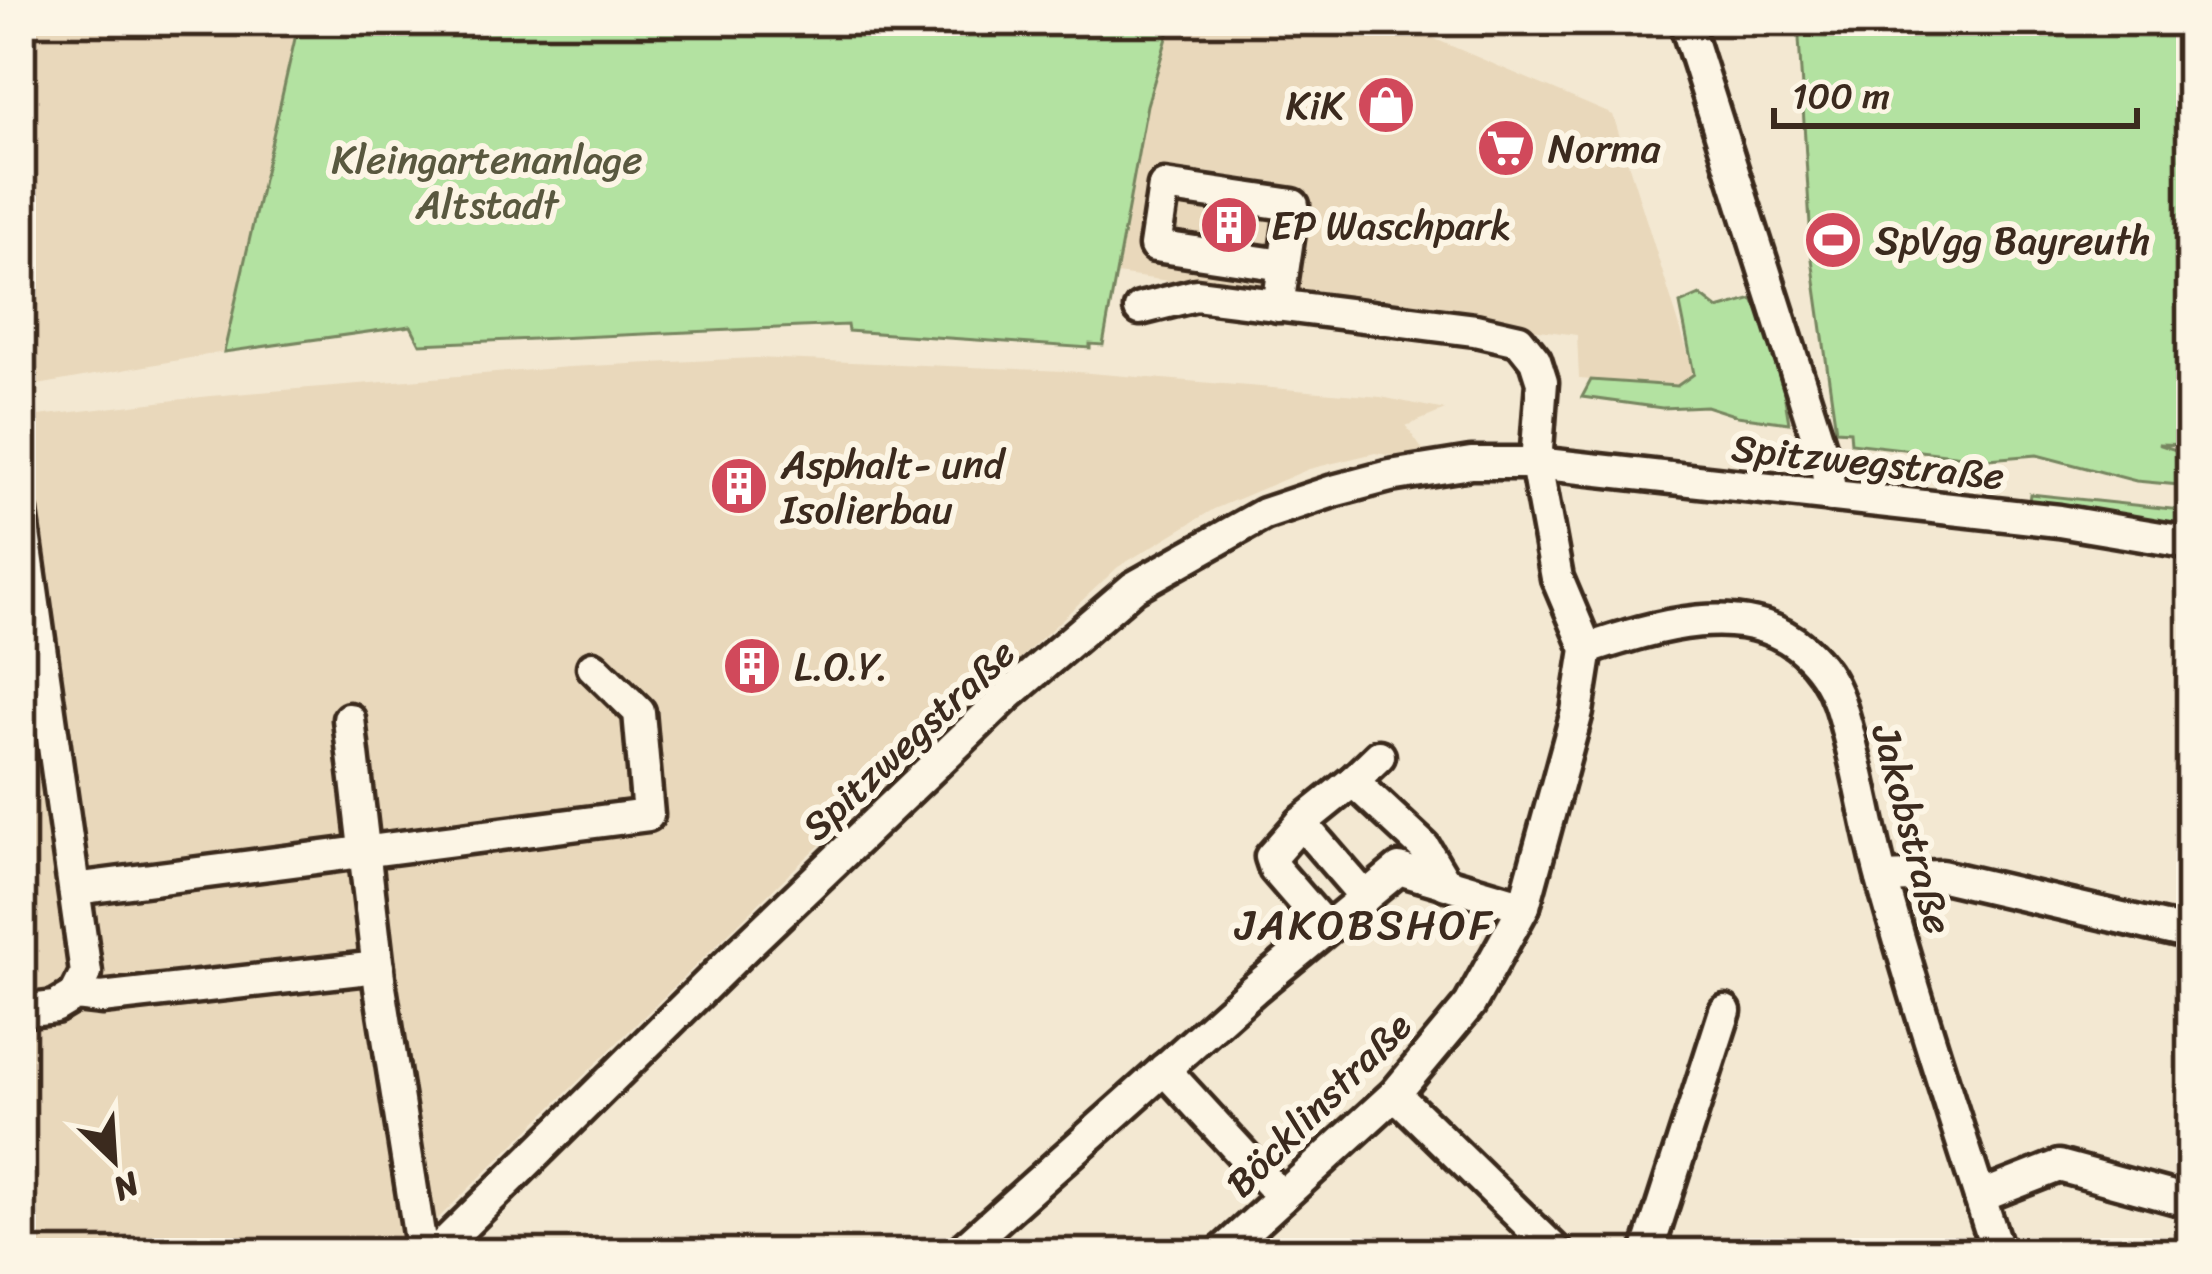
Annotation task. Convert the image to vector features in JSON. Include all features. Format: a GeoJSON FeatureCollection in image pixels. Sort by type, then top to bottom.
{"type":"FeatureCollection","features":[{"type":"Feature","properties":{"kind":"street"},"geometry":{"type":"LineString","coordinates":[[1685,21],[1769,279],[1826,465],[1831,496]]}},
{"type":"Feature","properties":{"kind":"street"},"geometry":{"type":"LineString","coordinates":[[1278,306],[1293,205],[1164,186],[1155,246],[1283,265]]}},
{"type":"Feature","properties":{"kind":"street"},"geometry":{"type":"LineString","coordinates":[[1140,309],[1196,295],[1475,330],[1519,340],[1535,360],[1542,382],[1536,463],[1557,578],[1587,649]]}},
{"type":"Feature","properties":{"kind":"street","name":"Spitzwegstraße"},"geometry":{"type":"LineString","coordinates":[[435,1253],[1008,695],[1134,587],[1264,514],[1390,476],[1471,463],[1536,463],[2076,523],[2191,543]]}},
{"type":"Feature","properties":{"kind":"street"},"geometry":{"type":"LineString","coordinates":[[21,512],[32,659],[86,973],[75,995],[55,1007],[21,1011]]}},
{"type":"Feature","properties":{"kind":"street","name":"Jakobstraße"},"geometry":{"type":"LineString","coordinates":[[1587,649],[1636,632],[1721,621],[1756,624],[1803,649],[1826,672],[1839,701],[1882,878],[1998,1253]]}},
{"type":"Feature","properties":{"kind":"street","name":"Böcklinstraße"},"geometry":{"type":"LineString","coordinates":[[1235,1249],[1282,1197],[1395,1094],[1470,1004],[1524,906],[1577,712],[1587,649]]}},
{"type":"Feature","properties":{"kind":"street"},"geometry":{"type":"LineString","coordinates":[[75,889],[648,815],[639,712],[593,668]]}},
{"type":"Feature","properties":{"kind":"street"},"geometry":{"type":"LineString","coordinates":[[349,719],[378,967],[422,1253]]}},
{"type":"Feature","properties":{"kind":"street"},"geometry":{"type":"LineString","coordinates":[[1326,928],[1272,862],[1274,849],[1379,756]]}},
{"type":"Feature","properties":{"kind":"street"},"geometry":{"type":"LineString","coordinates":[[1353,781],[1424,847],[1446,884]]}},
{"type":"Feature","properties":{"kind":"street"},"geometry":{"type":"LineString","coordinates":[[1301,823],[1365,896]]}},
{"type":"Feature","properties":{"kind":"street"},"geometry":{"type":"LineString","coordinates":[[959,1253],[1164,1069],[1399,869],[1524,906]]}},
{"type":"Feature","properties":{"kind":"street"},"geometry":{"type":"LineString","coordinates":[[1882,878],[1942,876],[2191,934]]}},
{"type":"Feature","properties":{"kind":"street"},"geometry":{"type":"LineString","coordinates":[[75,995],[100,998],[378,967]]}},
{"type":"Feature","properties":{"kind":"street"},"geometry":{"type":"LineString","coordinates":[[1647,1253],[1725,1011]]}},
{"type":"Feature","properties":{"kind":"street"},"geometry":{"type":"LineString","coordinates":[[1164,1069],[1282,1197]]}},
{"type":"Feature","properties":{"kind":"street"},"geometry":{"type":"LineString","coordinates":[[1395,1094],[1558,1253]]}},
{"type":"Feature","properties":{"kind":"street"},"geometry":{"type":"LineString","coordinates":[[1980,1197],[2059,1166],[2191,1202]]}},
{"type":"Feature","properties":{"kind":"shaded area"},"geometry":{"type":"Polygon","coordinates":[[[21,21],[299,21],[224,352],[21,388],[21,21]]]}},
{"type":"Feature","properties":{"kind":"shaded area"},"geometry":{"type":"Polygon","coordinates":[[[1172,21],[1393,21],[1613,115],[1695,375],[1676,386],[1579,379],[1577,335],[1116,274],[1147,105],[1172,21]]]}},
{"type":"Feature","properties":{"kind":"shaded area"},"geometry":{"type":"Polygon","coordinates":[[[755,358],[1065,371],[1381,397],[1445,410],[1406,426],[1431,462],[1375,453],[1309,469],[1214,509],[1118,567],[792,871],[403,1253],[21,1253],[21,418],[210,396],[569,367],[755,358]]]}},
{"type":"Feature","properties":{"kind":"green space","name":"Kleingartenanlage Altstadt"},"geometry":{"type":"Polygon","coordinates":[[[299,21],[1172,21],[1147,105],[1103,345],[1090,344],[1090,348],[848,331],[847,325],[420,344],[411,326],[224,352],[299,21]]]}},
{"type":"Feature","properties":{"kind":"green space"},"geometry":{"type":"Polygon","coordinates":[[[1798,21],[2191,21],[2191,445],[2158,444],[2191,455],[2191,486],[2136,481],[2037,455],[1988,459],[1851,443],[1850,431],[1836,430],[1812,259],[1798,21]]]}},
{"type":"Feature","properties":{"kind":"green space"},"geometry":{"type":"Polygon","coordinates":[[[1700,295],[1718,309],[1753,299],[1777,351],[1789,423],[1706,406],[1662,408],[1582,397],[1591,380],[1677,386],[1694,374],[1680,304],[1700,295]]]}},
{"type":"Feature","properties":{"kind":"green space"},"geometry":{"type":"Polygon","coordinates":[[[2030,494],[2191,511],[2191,525],[2029,501],[2030,494]]]}},
{"type":"Feature","properties":{"kind":"place","name":"KiK"},"geometry":{"type":"Point","coordinates":[1386,105]}},
{"type":"Feature","properties":{"kind":"place","name":"Norma"},"geometry":{"type":"Point","coordinates":[1506,148]}},
{"type":"Feature","properties":{"kind":"place","name":"EP Waschpark"},"geometry":{"type":"Point","coordinates":[1229,225]}},
{"type":"Feature","properties":{"kind":"place","name":"SpVgg Bayreuth"},"geometry":{"type":"Point","coordinates":[1833,240]}},
{"type":"Feature","properties":{"kind":"place","name":"Asphalt- und Isolierbau"},"geometry":{"type":"Point","coordinates":[739,486]}},
{"type":"Feature","properties":{"kind":"place","name":"L.O.Y."},"geometry":{"type":"Point","coordinates":[752,666]}},
{"type":"Feature","properties":{"kind":"district","name":"JAKOBSHOF"},"geometry":{"type":"Point","coordinates":[1365,924]}}]}
